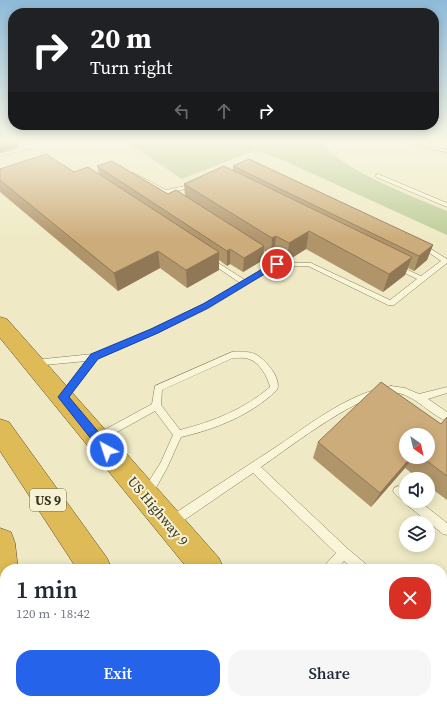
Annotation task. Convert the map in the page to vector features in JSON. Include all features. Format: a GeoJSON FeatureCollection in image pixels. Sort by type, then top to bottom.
{"type":"FeatureCollection","features":[{"type":"Feature","properties":{"kind":"highway","name":"US Highway 9"},"geometry":{"type":"LineString","coordinates":[[0,324],[204,564]]}},
{"type":"Feature","properties":{"kind":"highway","name":"US 9"},"geometry":{"type":"LineString","coordinates":[[0,430],[93,564]]}},
{"type":"Feature","properties":{"kind":"highway"},"geometry":{"type":"LineString","coordinates":[[0,543],[2,564]]}},
{"type":"Feature","properties":{"kind":"lane"},"geometry":{"type":"LineString","coordinates":[[129,173],[146,180],[171,196]]}},
{"type":"Feature","properties":{"kind":"lane"},"geometry":{"type":"LineString","coordinates":[[378,176],[447,204]]}},
{"type":"Feature","properties":{"kind":"lane"},"geometry":{"type":"LineString","coordinates":[[165,192],[190,188],[202,183]]}},
{"type":"Feature","properties":{"kind":"lane"},"geometry":{"type":"LineString","coordinates":[[32,363],[94,357],[186,316],[277,264],[309,264],[391,303],[445,261],[417,243]]}},
{"type":"Feature","properties":{"kind":"lane"},"geometry":{"type":"LineString","coordinates":[[251,247],[277,264]]}},
{"type":"Feature","properties":{"kind":"lane"},"geometry":{"type":"LineString","coordinates":[[205,257],[244,283]]}},
{"type":"Feature","properties":{"kind":"lane"},"geometry":{"type":"LineString","coordinates":[[394,265],[422,279]]}},
{"type":"Feature","properties":{"kind":"lane"},"geometry":{"type":"LineString","coordinates":[[232,355],[252,356],[267,369],[274,388],[265,398],[203,429],[178,434],[156,406],[158,388],[232,355]]}},
{"type":"Feature","properties":{"kind":"lane"},"geometry":{"type":"LineString","coordinates":[[63,397],[94,357]]}},
{"type":"Feature","properties":{"kind":"lane"},"geometry":{"type":"LineString","coordinates":[[169,524],[336,412],[372,393],[392,388],[419,398],[447,417]]}},
{"type":"Feature","properties":{"kind":"lane"},"geometry":{"type":"LineString","coordinates":[[419,398],[447,390]]}},
{"type":"Feature","properties":{"kind":"lane"},"geometry":{"type":"LineString","coordinates":[[98,439],[156,406]]}},
{"type":"Feature","properties":{"kind":"lane"},"geometry":{"type":"LineString","coordinates":[[145,496],[164,465],[178,434]]}},
{"type":"Feature","properties":{"kind":"lane"},"geometry":{"type":"LineString","coordinates":[[254,467],[357,564]]}},
{"type":"Feature","properties":{"kind":"lane"},"geometry":{"type":"LineString","coordinates":[[420,508],[447,530]]}},
{"type":"Feature","properties":{"kind":"lane"},"geometry":{"type":"LineString","coordinates":[[334,564],[344,553]]}},
{"type":"Feature","properties":{"kind":"green space"},"geometry":{"type":"Polygon","coordinates":[[[173,173],[198,173],[182,179],[173,173]]]}},
{"type":"Feature","properties":{"kind":"green space"},"geometry":{"type":"Polygon","coordinates":[[[311,173],[362,173],[447,211],[447,235],[311,173]]]}},
{"type":"Feature","properties":{"kind":"building"},"geometry":{"type":"Polygon","coordinates":[[[0,173],[97,173],[219,252],[186,270],[158,251],[114,273],[0,180],[0,173]]]}},
{"type":"Feature","properties":{"kind":"building"},"geometry":{"type":"Polygon","coordinates":[[[107,173],[132,173],[168,194],[176,190],[264,246],[244,258],[230,249],[227,251],[107,173]]]}},
{"type":"Feature","properties":{"kind":"building"},"geometry":{"type":"Polygon","coordinates":[[[209,173],[238,173],[412,257],[389,274],[309,231],[289,243],[276,236],[272,238],[184,184],[209,173]]]}},
{"type":"Feature","properties":{"kind":"building"},"geometry":{"type":"Polygon","coordinates":[[[247,173],[279,173],[433,245],[419,256],[247,173]]]}},
{"type":"Feature","properties":{"kind":"building"},"geometry":{"type":"Polygon","coordinates":[[[381,382],[441,424],[447,417],[447,476],[431,464],[435,464],[435,428],[399,428],[399,464],[405,464],[380,493],[318,442],[381,382]]]}},
{"type":"Feature","properties":{"kind":"route"},"geometry":{"type":"LineString","coordinates":[[107,450],[63,397],[94,357],[154,331],[206,306],[277,264]]}}]}
